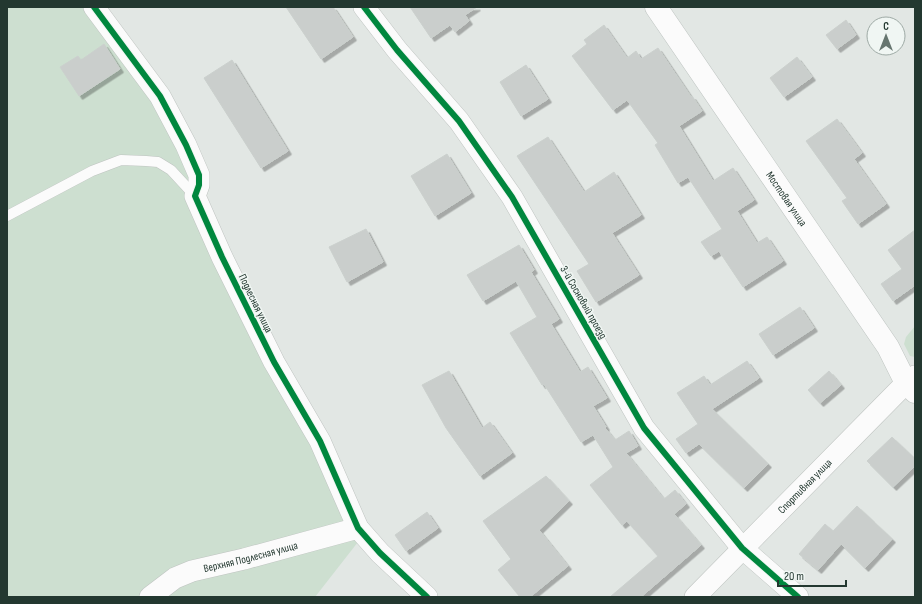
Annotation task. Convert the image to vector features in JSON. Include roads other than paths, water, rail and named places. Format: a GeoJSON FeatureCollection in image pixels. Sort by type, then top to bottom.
{"type":"FeatureCollection","features":[{"type":"Feature","properties":{"kind":"street"},"geometry":{"type":"LineString","coordinates":[[94,7],[160,96],[186,145],[199,175],[199,185],[195,196]]}},
{"type":"Feature","properties":{"kind":"street","name":"3-й Сосновый проезд"},"geometry":{"type":"LineString","coordinates":[[364,7],[396,50],[459,121],[512,197],[644,428],[742,548],[798,597]]}},
{"type":"Feature","properties":{"kind":"street","name":"Мостовая улица"},"geometry":{"type":"LineString","coordinates":[[656,7],[912,384]]}},
{"type":"Feature","properties":{"kind":"street","name":"Подлесная улица"},"geometry":{"type":"LineString","coordinates":[[195,196],[222,257],[274,362],[320,440],[358,528],[380,553],[427,597]]}},
{"type":"Feature","properties":{"kind":"street","name":"Спортивная улица"},"geometry":{"type":"LineString","coordinates":[[695,597],[742,548],[912,384]]}},
{"type":"Feature","properties":{"kind":"street","name":"Верхняя Подлесная улица"},"geometry":{"type":"LineString","coordinates":[[150,597],[175,578],[192,571],[244,559],[358,528]]}},
{"type":"Feature","properties":{"kind":"lane"},"geometry":{"type":"LineString","coordinates":[[7,216],[92,171],[121,160],[146,160],[158,162],[171,170],[195,196]]}}]}
